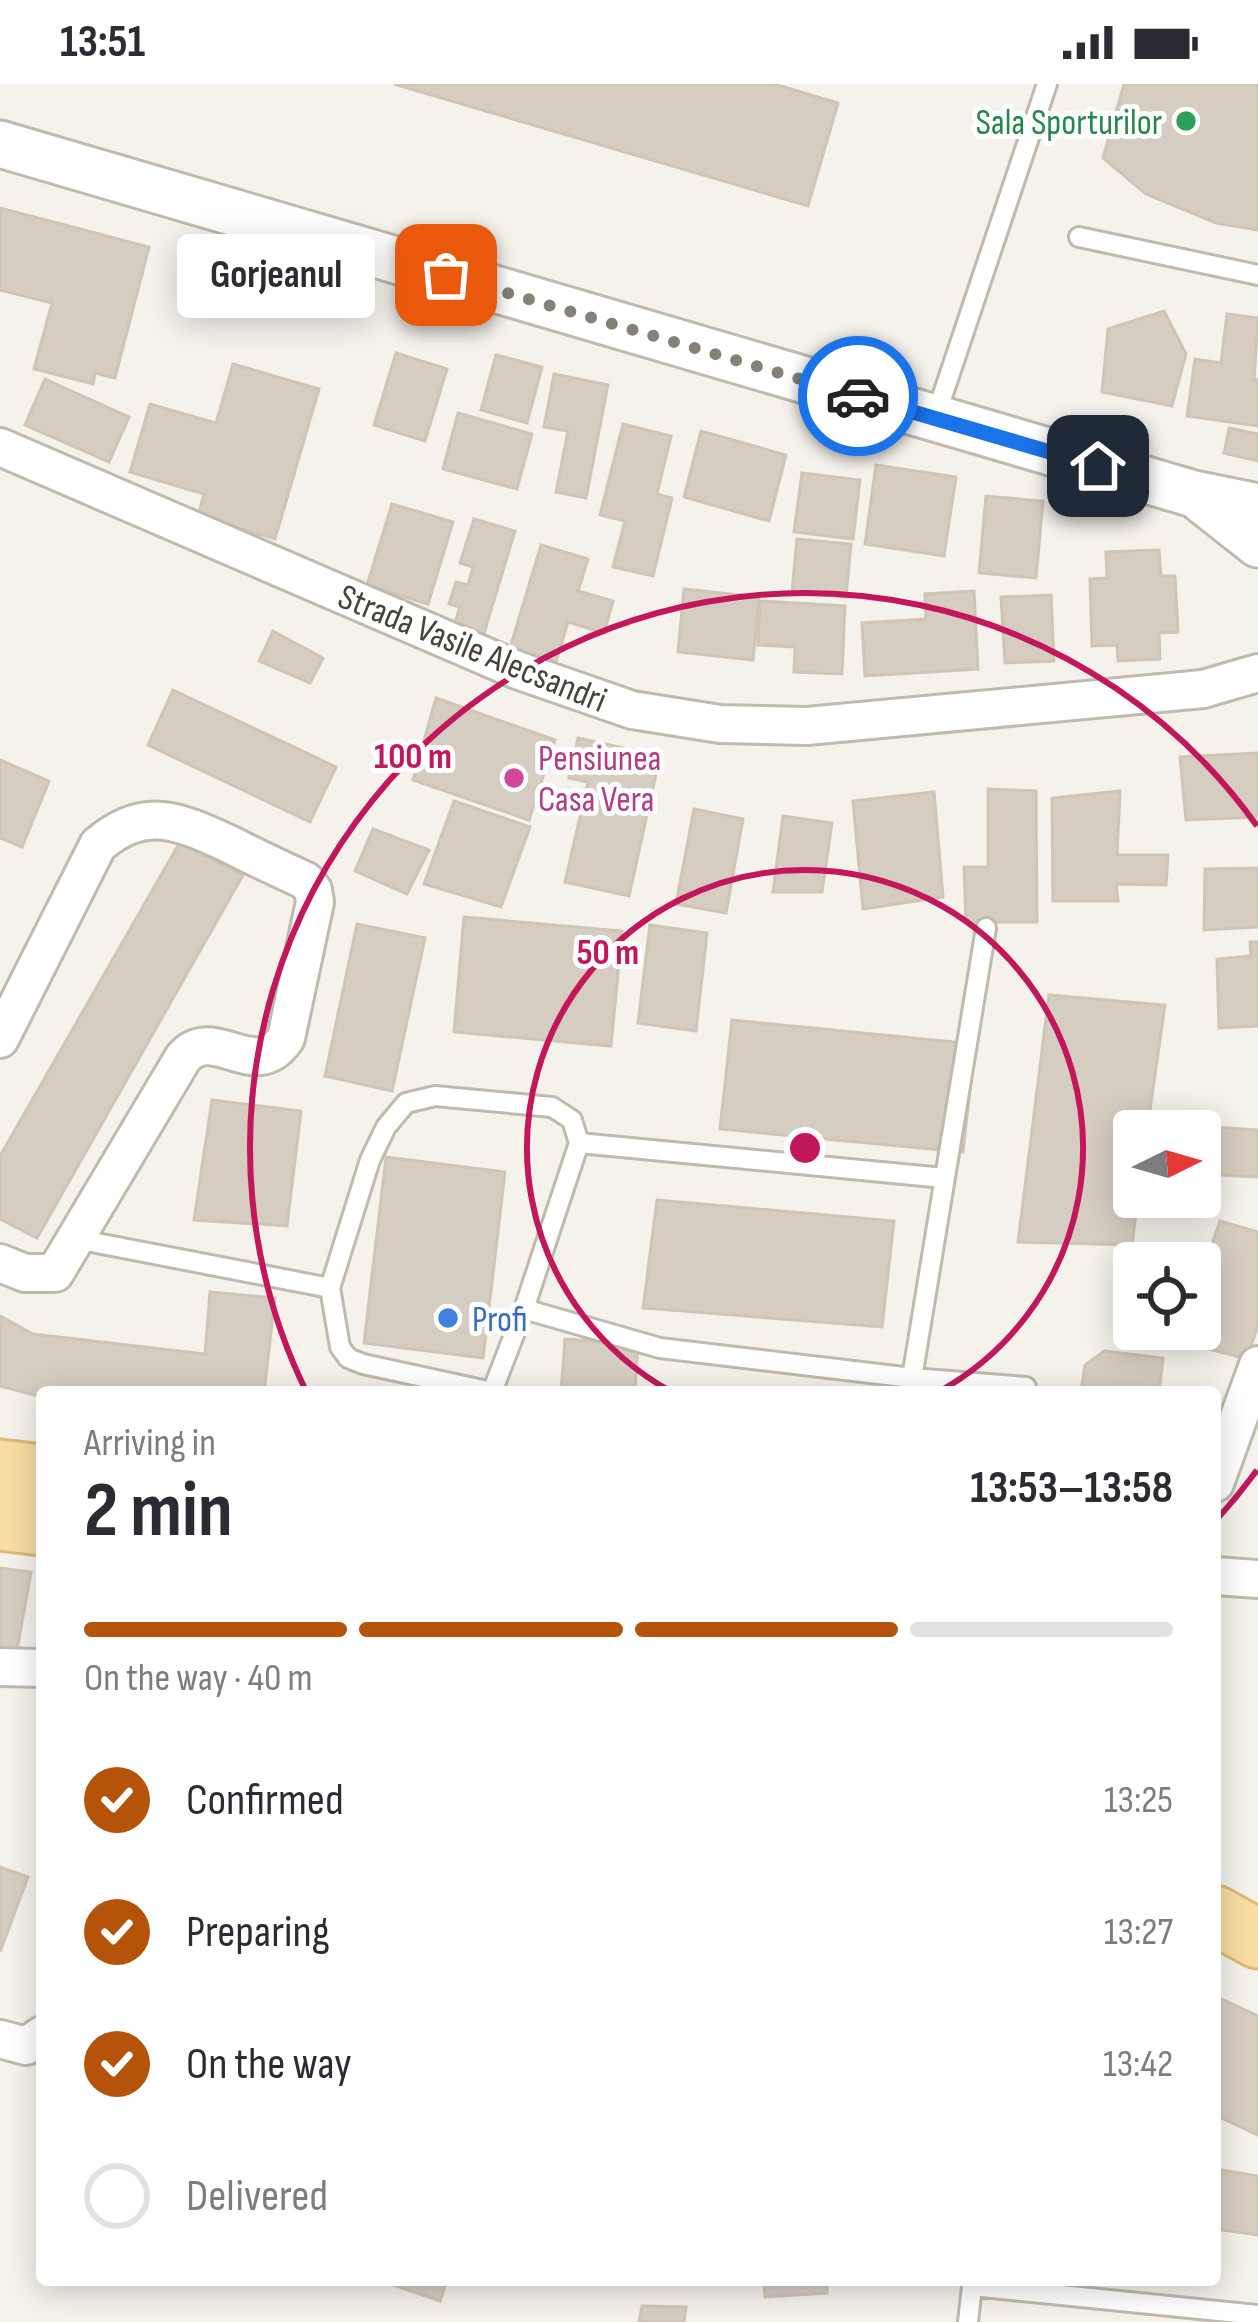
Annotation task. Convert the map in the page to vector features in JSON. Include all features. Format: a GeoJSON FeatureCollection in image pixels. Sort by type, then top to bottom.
{"type":"FeatureCollection","features":[{"type":"Feature","properties":{"kind":"main road"},"geometry":{"type":"LineString","coordinates":[[0,1469],[36,1473]]}},
{"type":"Feature","properties":{"kind":"main road"},"geometry":{"type":"LineString","coordinates":[[0,1520],[36,1525]]}},
{"type":"Feature","properties":{"kind":"main road"},"geometry":{"type":"LineString","coordinates":[[1221,1918],[1258,1939]]}},
{"type":"Feature","properties":{"kind":"street"},"geometry":{"type":"LineString","coordinates":[[0,144],[1194,494],[1258,508]]}},
{"type":"Feature","properties":{"kind":"street","name":"Strada Vasile Alecsandri"},"geometry":{"type":"LineString","coordinates":[[0,447],[517,670],[632,710],[719,724],[807,726],[1203,689],[1258,673]]}},
{"type":"Feature","properties":{"kind":"street"},"geometry":{"type":"LineString","coordinates":[[1194,494],[1258,544]]}},
{"type":"Feature","properties":{"kind":"street"},"geometry":{"type":"LineString","coordinates":[[0,1039],[98,845],[117,829],[160,819],[188,825],[306,881],[313,890],[286,1038],[277,1052],[262,1058],[202,1045],[192,1048],[55,1273],[25,1273],[0,1263]]}},
{"type":"Feature","properties":{"kind":"street"},"geometry":{"type":"LineString","coordinates":[[1221,1467],[1258,1365]]}},
{"type":"Feature","properties":{"kind":"street"},"geometry":{"type":"LineString","coordinates":[[1221,1576],[1258,1579]]}},
{"type":"Feature","properties":{"kind":"street"},"geometry":{"type":"LineString","coordinates":[[0,1667],[36,1669]]}},
{"type":"Feature","properties":{"kind":"street"},"geometry":{"type":"LineString","coordinates":[[0,2039],[26,2046],[36,2039]]}},
{"type":"Feature","properties":{"kind":"lane"},"geometry":{"type":"LineString","coordinates":[[935,418],[1046,84]]}},
{"type":"Feature","properties":{"kind":"lane"},"geometry":{"type":"LineString","coordinates":[[1079,236],[1258,275]]}},
{"type":"Feature","properties":{"kind":"lane"},"geometry":{"type":"LineString","coordinates":[[912,1378],[986,928]]}},
{"type":"Feature","properties":{"kind":"lane"},"geometry":{"type":"LineString","coordinates":[[464,1386],[348,1358],[340,1347],[330,1288],[370,1160],[386,1127],[406,1103],[435,1096],[552,1107],[572,1120],[579,1143],[494,1386]]}},
{"type":"Feature","properties":{"kind":"lane"},"geometry":{"type":"LineString","coordinates":[[579,1143],[944,1178]]}},
{"type":"Feature","properties":{"kind":"lane"},"geometry":{"type":"LineString","coordinates":[[76,1239],[330,1288]]}},
{"type":"Feature","properties":{"kind":"lane"},"geometry":{"type":"LineString","coordinates":[[524,1309],[659,1348],[1014,1386]]}},
{"type":"Feature","properties":{"kind":"lane"},"geometry":{"type":"LineString","coordinates":[[968,2322],[972,2286],[1258,2315]]}},
{"type":"Feature","properties":{"kind":"building"},"geometry":{"type":"Polygon","coordinates":[[[394,84],[774,84],[838,103],[808,206],[394,84]]]}},
{"type":"Feature","properties":{"kind":"building","name":"Sala Sporturilor"},"geometry":{"type":"Polygon","coordinates":[[[1124,84],[1258,84],[1258,230],[1216,223],[1146,194],[1103,158],[1124,84]]]}},
{"type":"Feature","properties":{"kind":"building"},"geometry":{"type":"Polygon","coordinates":[[[0,208],[149,247],[115,378],[95,373],[93,384],[34,369],[52,303],[0,290],[0,208]]]}},
{"type":"Feature","properties":{"kind":"building"},"geometry":{"type":"Polygon","coordinates":[[[1164,311],[1186,354],[1172,406],[1102,392],[1108,329],[1164,311]]]}},
{"type":"Feature","properties":{"kind":"building"},"geometry":{"type":"Polygon","coordinates":[[[1227,314],[1258,318],[1254,379],[1258,380],[1258,426],[1187,416],[1195,359],[1221,363],[1227,314]]]}},
{"type":"Feature","properties":{"kind":"building"},"geometry":{"type":"Polygon","coordinates":[[[396,353],[447,369],[425,441],[374,425],[396,353]]]}},
{"type":"Feature","properties":{"kind":"building"},"geometry":{"type":"Polygon","coordinates":[[[496,355],[542,367],[527,423],[481,410],[496,355]]]}},
{"type":"Feature","properties":{"kind":"building"},"geometry":{"type":"Polygon","coordinates":[[[233,364],[319,389],[275,539],[198,516],[204,494],[130,472],[150,404],[216,423],[233,364]]]}},
{"type":"Feature","properties":{"kind":"building"},"geometry":{"type":"Polygon","coordinates":[[[554,374],[608,385],[586,498],[556,492],[568,431],[544,427],[554,374]]]}},
{"type":"Feature","properties":{"kind":"building"},"geometry":{"type":"Polygon","coordinates":[[[45,379],[129,417],[109,462],[25,425],[45,379]]]}},
{"type":"Feature","properties":{"kind":"building"},"geometry":{"type":"Polygon","coordinates":[[[458,413],[532,434],[517,489],[443,469],[458,413]]]}},
{"type":"Feature","properties":{"kind":"building"},"geometry":{"type":"Polygon","coordinates":[[[623,424],[671,436],[657,494],[672,498],[653,576],[613,567],[625,521],[600,515],[623,424]]]}},
{"type":"Feature","properties":{"kind":"building"},"geometry":{"type":"Polygon","coordinates":[[[1229,428],[1258,434],[1258,461],[1224,453],[1229,428]]]}},
{"type":"Feature","properties":{"kind":"building"},"geometry":{"type":"Polygon","coordinates":[[[701,431],[786,455],[769,521],[684,497],[701,431]]]}},
{"type":"Feature","properties":{"kind":"building"},"geometry":{"type":"Polygon","coordinates":[[[876,465],[956,477],[944,556],[865,544],[876,465]]]}},
{"type":"Feature","properties":{"kind":"building"},"geometry":{"type":"Polygon","coordinates":[[[802,473],[860,480],[853,539],[794,532],[802,473]]]}},
{"type":"Feature","properties":{"kind":"building"},"geometry":{"type":"Polygon","coordinates":[[[986,496],[1043,501],[1036,578],[979,573],[986,496]]]}},
{"type":"Feature","properties":{"kind":"building"},"geometry":{"type":"Polygon","coordinates":[[[392,504],[453,522],[428,604],[367,585],[392,504]]]}},
{"type":"Feature","properties":{"kind":"building"},"geometry":{"type":"Polygon","coordinates":[[[474,519],[515,531],[482,640],[452,631],[460,607],[449,604],[456,582],[468,585],[473,567],[460,563],[474,519]]]}},
{"type":"Feature","properties":{"kind":"building"},"geometry":{"type":"Polygon","coordinates":[[[797,539],[851,544],[846,597],[792,592],[797,539]]]}},
{"type":"Feature","properties":{"kind":"building"},"geometry":{"type":"Polygon","coordinates":[[[541,545],[588,559],[578,591],[613,601],[604,633],[568,622],[556,662],[510,648],[541,545]]]}},
{"type":"Feature","properties":{"kind":"building"},"geometry":{"type":"Polygon","coordinates":[[[1159,550],[1161,576],[1175,576],[1178,632],[1159,633],[1160,659],[1118,661],[1117,645],[1092,646],[1090,579],[1107,578],[1106,552],[1159,550]]]}},
{"type":"Feature","properties":{"kind":"building"},"geometry":{"type":"Polygon","coordinates":[[[684,589],[759,597],[753,660],[678,652],[684,589]]]}},
{"type":"Feature","properties":{"kind":"building"},"geometry":{"type":"Polygon","coordinates":[[[974,591],[978,669],[865,676],[862,623],[926,619],[925,594],[974,591]]]}},
{"type":"Feature","properties":{"kind":"building"},"geometry":{"type":"Polygon","coordinates":[[[1051,595],[1054,661],[1005,663],[1001,597],[1051,595]]]}},
{"type":"Feature","properties":{"kind":"building"},"geometry":{"type":"Polygon","coordinates":[[[760,601],[845,606],[842,674],[794,672],[795,647],[758,645],[760,601]]]}},
{"type":"Feature","properties":{"kind":"building"},"geometry":{"type":"Polygon","coordinates":[[[273,631],[323,658],[310,683],[259,661],[273,631]]]}},
{"type":"Feature","properties":{"kind":"building"},"geometry":{"type":"Polygon","coordinates":[[[173,690],[336,767],[310,822],[148,745],[173,690]]]}},
{"type":"Feature","properties":{"kind":"building"},"geometry":{"type":"Polygon","coordinates":[[[436,698],[555,740],[529,820],[413,780],[436,698]]]}},
{"type":"Feature","properties":{"kind":"building"},"geometry":{"type":"Polygon","coordinates":[[[578,738],[660,756],[629,896],[565,882],[588,782],[569,778],[578,738]]]}},
{"type":"Feature","properties":{"kind":"building"},"geometry":{"type":"Polygon","coordinates":[[[1258,753],[1258,817],[1186,820],[1180,757],[1258,753]]]}},
{"type":"Feature","properties":{"kind":"building"},"geometry":{"type":"Polygon","coordinates":[[[0,760],[49,781],[22,847],[0,838],[0,760]]]}},
{"type":"Feature","properties":{"kind":"building"},"geometry":{"type":"Polygon","coordinates":[[[988,789],[1036,791],[1037,922],[966,922],[964,867],[988,867],[988,789]]]}},
{"type":"Feature","properties":{"kind":"building"},"geometry":{"type":"Polygon","coordinates":[[[1120,791],[1117,855],[1168,855],[1166,885],[1116,884],[1118,901],[1053,901],[1052,798],[1120,791]]]}},
{"type":"Feature","properties":{"kind":"building"},"geometry":{"type":"Polygon","coordinates":[[[934,792],[943,897],[863,909],[853,801],[934,792]]]}},
{"type":"Feature","properties":{"kind":"building"},"geometry":{"type":"Polygon","coordinates":[[[454,801],[530,827],[501,907],[424,884],[454,801]]]}},
{"type":"Feature","properties":{"kind":"building"},"geometry":{"type":"Polygon","coordinates":[[[694,809],[743,819],[726,913],[676,904],[694,809]]]}},
{"type":"Feature","properties":{"kind":"building"},"geometry":{"type":"Polygon","coordinates":[[[783,816],[832,823],[822,892],[773,892],[783,816]]]}},
{"type":"Feature","properties":{"kind":"building"},"geometry":{"type":"Polygon","coordinates":[[[373,829],[429,850],[407,894],[355,871],[373,829]]]}},
{"type":"Feature","properties":{"kind":"building"},"geometry":{"type":"Polygon","coordinates":[[[180,842],[243,875],[37,1238],[0,1219],[0,1156],[180,842]]]}},
{"type":"Feature","properties":{"kind":"building"},"geometry":{"type":"Polygon","coordinates":[[[1258,868],[1258,927],[1204,930],[1205,869],[1258,868]]]}},
{"type":"Feature","properties":{"kind":"building"},"geometry":{"type":"Polygon","coordinates":[[[464,917],[622,931],[611,1046],[454,1032],[464,917]]]}},
{"type":"Feature","properties":{"kind":"building"},"geometry":{"type":"Polygon","coordinates":[[[357,924],[425,938],[392,1091],[325,1076],[357,924]]]}},
{"type":"Feature","properties":{"kind":"building"},"geometry":{"type":"Polygon","coordinates":[[[650,925],[707,933],[696,1031],[638,1023],[650,925]]]}},
{"type":"Feature","properties":{"kind":"building"},"geometry":{"type":"Polygon","coordinates":[[[1250,942],[1258,942],[1258,1026],[1219,1028],[1217,959],[1251,956],[1250,942]]]}},
{"type":"Feature","properties":{"kind":"building"},"geometry":{"type":"Polygon","coordinates":[[[1049,995],[1165,1005],[1150,1110],[1113,1110],[1113,1218],[1135,1218],[1132,1242],[1018,1242],[1049,995]]]}},
{"type":"Feature","properties":{"kind":"building"},"geometry":{"type":"Polygon","coordinates":[[[732,1020],[975,1044],[963,1152],[720,1129],[732,1020]]]}},
{"type":"Feature","properties":{"kind":"building"},"geometry":{"type":"Polygon","coordinates":[[[212,1100],[301,1111],[287,1226],[194,1220],[212,1100]]]}},
{"type":"Feature","properties":{"kind":"building"},"geometry":{"type":"Polygon","coordinates":[[[1221,1128],[1258,1130],[1258,1177],[1221,1175],[1221,1128]]]}},
{"type":"Feature","properties":{"kind":"building"},"geometry":{"type":"Polygon","coordinates":[[[386,1157],[505,1172],[483,1358],[364,1343],[386,1157]]]}},
{"type":"Feature","properties":{"kind":"building"},"geometry":{"type":"Polygon","coordinates":[[[657,1200],[894,1221],[882,1327],[643,1308],[657,1200]]]}},
{"type":"Feature","properties":{"kind":"building"},"geometry":{"type":"Polygon","coordinates":[[[1220,1221],[1258,1232],[1258,1325],[1247,1359],[1212,1350],[1221,1350],[1221,1242],[1213,1242],[1220,1221]]]}},
{"type":"Feature","properties":{"kind":"building"},"geometry":{"type":"Polygon","coordinates":[[[210,1292],[275,1298],[265,1386],[36,1386],[36,1395],[0,1386],[0,1316],[33,1334],[205,1354],[210,1292]]]}},
{"type":"Feature","properties":{"kind":"building"},"geometry":{"type":"Polygon","coordinates":[[[565,1339],[638,1344],[635,1386],[561,1386],[565,1339]]]}},
{"type":"Feature","properties":{"kind":"building"},"geometry":{"type":"Polygon","coordinates":[[[1104,1351],[1163,1358],[1160,1386],[1082,1386],[1085,1365],[1104,1351]]]}},
{"type":"Feature","properties":{"kind":"building"},"geometry":{"type":"Polygon","coordinates":[[[0,1568],[31,1572],[16,1656],[0,1653],[0,1568]]]}},
{"type":"Feature","properties":{"kind":"building"},"geometry":{"type":"Polygon","coordinates":[[[0,1867],[28,1877],[0,1952],[0,1867]]]}},
{"type":"Feature","properties":{"kind":"building"},"geometry":{"type":"Polygon","coordinates":[[[1221,1999],[1258,2016],[1258,2135],[1221,2118],[1221,1999]]]}},
{"type":"Feature","properties":{"kind":"building"},"geometry":{"type":"Polygon","coordinates":[[[1221,2170],[1258,2176],[1258,2235],[1221,2230],[1221,2170]]]}},
{"type":"Feature","properties":{"kind":"building"},"geometry":{"type":"Polygon","coordinates":[[[396,2286],[445,2286],[440,2301],[396,2286]]]}},
{"type":"Feature","properties":{"kind":"building"},"geometry":{"type":"Polygon","coordinates":[[[764,2286],[827,2286],[827,2293],[765,2297],[764,2286]]]}},
{"type":"Feature","properties":{"kind":"building"},"geometry":{"type":"Polygon","coordinates":[[[642,2306],[686,2307],[684,2322],[639,2322],[642,2306]]]}},
{"type":"Feature","properties":{"kind":"way so far"},"geometry":{"type":"LineString","coordinates":[[446,275],[858,396]]}},
{"type":"Feature","properties":{"kind":"place","name":"Sala Sporturilor"},"geometry":{"type":"Point","coordinates":[1186,121]}},
{"type":"Feature","properties":{"kind":"place","name":"Gorjeanul"},"geometry":{"type":"Point","coordinates":[446,275]}},
{"type":"Feature","properties":{"kind":"place","name":"Pensiunea Casa Vera"},"geometry":{"type":"Point","coordinates":[514,778]}},
{"type":"Feature","properties":{"kind":"place","name":"Profi"},"geometry":{"type":"Point","coordinates":[448,1318]}},
{"type":"Feature","properties":{"kind":"route"},"geometry":{"type":"LineString","coordinates":[[858,396],[1098,466]]}}]}
